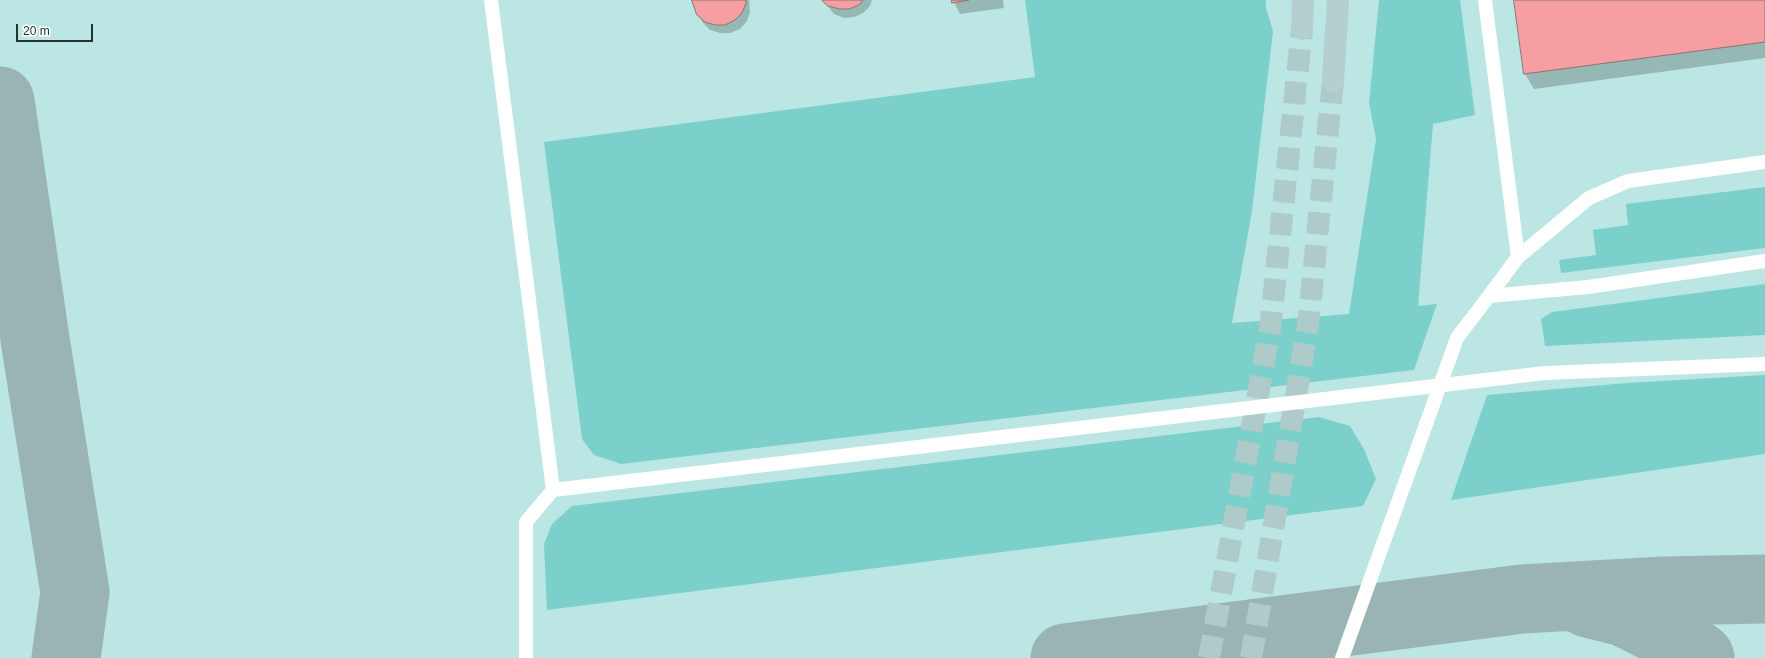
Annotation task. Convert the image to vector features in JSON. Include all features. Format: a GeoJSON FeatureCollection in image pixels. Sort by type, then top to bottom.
{"type":"FeatureCollection","features":[{"type":"Feature","properties":{"kind":"street"},"geometry":{"type":"LineString","coordinates":[[1302,29],[1303,0]]}},
{"type":"Feature","properties":{"kind":"street"},"geometry":{"type":"LineString","coordinates":[[1333,81],[1338,0]]}},
{"type":"Feature","properties":{"kind":"lane"},"geometry":{"type":"LineString","coordinates":[[491,0],[553,490]]}},
{"type":"Feature","properties":{"kind":"lane"},"geometry":{"type":"LineString","coordinates":[[1485,0],[1518,257]]}},
{"type":"Feature","properties":{"kind":"lane"},"geometry":{"type":"LineString","coordinates":[[1342,658],[1457,338],[1518,257],[1589,198],[1628,182],[1765,162]]}},
{"type":"Feature","properties":{"kind":"lane"},"geometry":{"type":"LineString","coordinates":[[1489,296],[1588,287],[1765,262]]}},
{"type":"Feature","properties":{"kind":"lane"},"geometry":{"type":"LineString","coordinates":[[526,658],[526,522],[553,490],[1545,373],[1765,364]]}},
{"type":"Feature","properties":{"kind":"shaded area"},"geometry":{"type":"Polygon","coordinates":[[[0,0],[1765,0],[1765,658],[0,658],[0,0]]]}},
{"type":"Feature","properties":{"kind":"shaded area"},"geometry":{"type":"Polygon","coordinates":[[[1025,0],[1266,0],[1266,8],[1273,31],[1252,211],[1232,323],[1349,314],[1376,139],[1369,103],[1379,0],[1460,0],[1475,115],[1433,124],[1418,306],[1437,304],[1414,370],[621,464],[594,455],[582,439],[544,142],[1035,77],[1025,0]]]}},
{"type":"Feature","properties":{"kind":"shaded area"},"geometry":{"type":"Polygon","coordinates":[[[1765,187],[1765,248],[1561,273],[1559,260],[1596,255],[1593,230],[1628,225],[1626,204],[1765,187]]]}},
{"type":"Feature","properties":{"kind":"shaded area"},"geometry":{"type":"Polygon","coordinates":[[[1765,284],[1765,335],[1545,346],[1541,319],[1552,312],[1765,284]]]}},
{"type":"Feature","properties":{"kind":"shaded area"},"geometry":{"type":"Polygon","coordinates":[[[1765,375],[1765,454],[1451,500],[1487,395],[1627,383],[1765,375]]]}},
{"type":"Feature","properties":{"kind":"shaded area"},"geometry":{"type":"Polygon","coordinates":[[[1319,417],[1350,426],[1364,449],[1376,479],[1363,506],[547,610],[544,544],[552,524],[572,506],[1319,417]]]}},
{"type":"Feature","properties":{"kind":"building"},"geometry":{"type":"Polygon","coordinates":[[[692,0],[746,0],[746,3],[742,13],[735,20],[725,25],[715,25],[705,22],[697,15],[692,0]]]}},
{"type":"Feature","properties":{"kind":"building"},"geometry":{"type":"Polygon","coordinates":[[[822,0],[863,0],[859,5],[849,9],[839,9],[828,6],[822,0]]]}},
{"type":"Feature","properties":{"kind":"building"},"geometry":{"type":"Polygon","coordinates":[[[952,0],[969,0],[952,3],[952,0]]]}},
{"type":"Feature","properties":{"kind":"building"},"geometry":{"type":"Polygon","coordinates":[[[1514,0],[1765,0],[1765,42],[1524,74],[1514,0]]]}},
{"type":"Feature","properties":{"kind":"taxiway"},"geometry":{"type":"LineString","coordinates":[[0,101],[35,339],[75,592],[66,658]]}},
{"type":"Feature","properties":{"kind":"taxiway"},"geometry":{"type":"LineString","coordinates":[[1065,658],[1522,599],[1664,591],[1765,589]]}},
{"type":"Feature","properties":{"kind":"taxiway"},"geometry":{"type":"LineString","coordinates":[[1588,603],[1624,612],[1670,635],[1700,658]]}},
{"type":"Feature","properties":{"kind":"tunnel"},"geometry":{"type":"LineString","coordinates":[[1209,658],[1270,329],[1302,29]]}},
{"type":"Feature","properties":{"kind":"tunnel"},"geometry":{"type":"LineString","coordinates":[[1251,658],[1308,325],[1333,81]]}}]}
